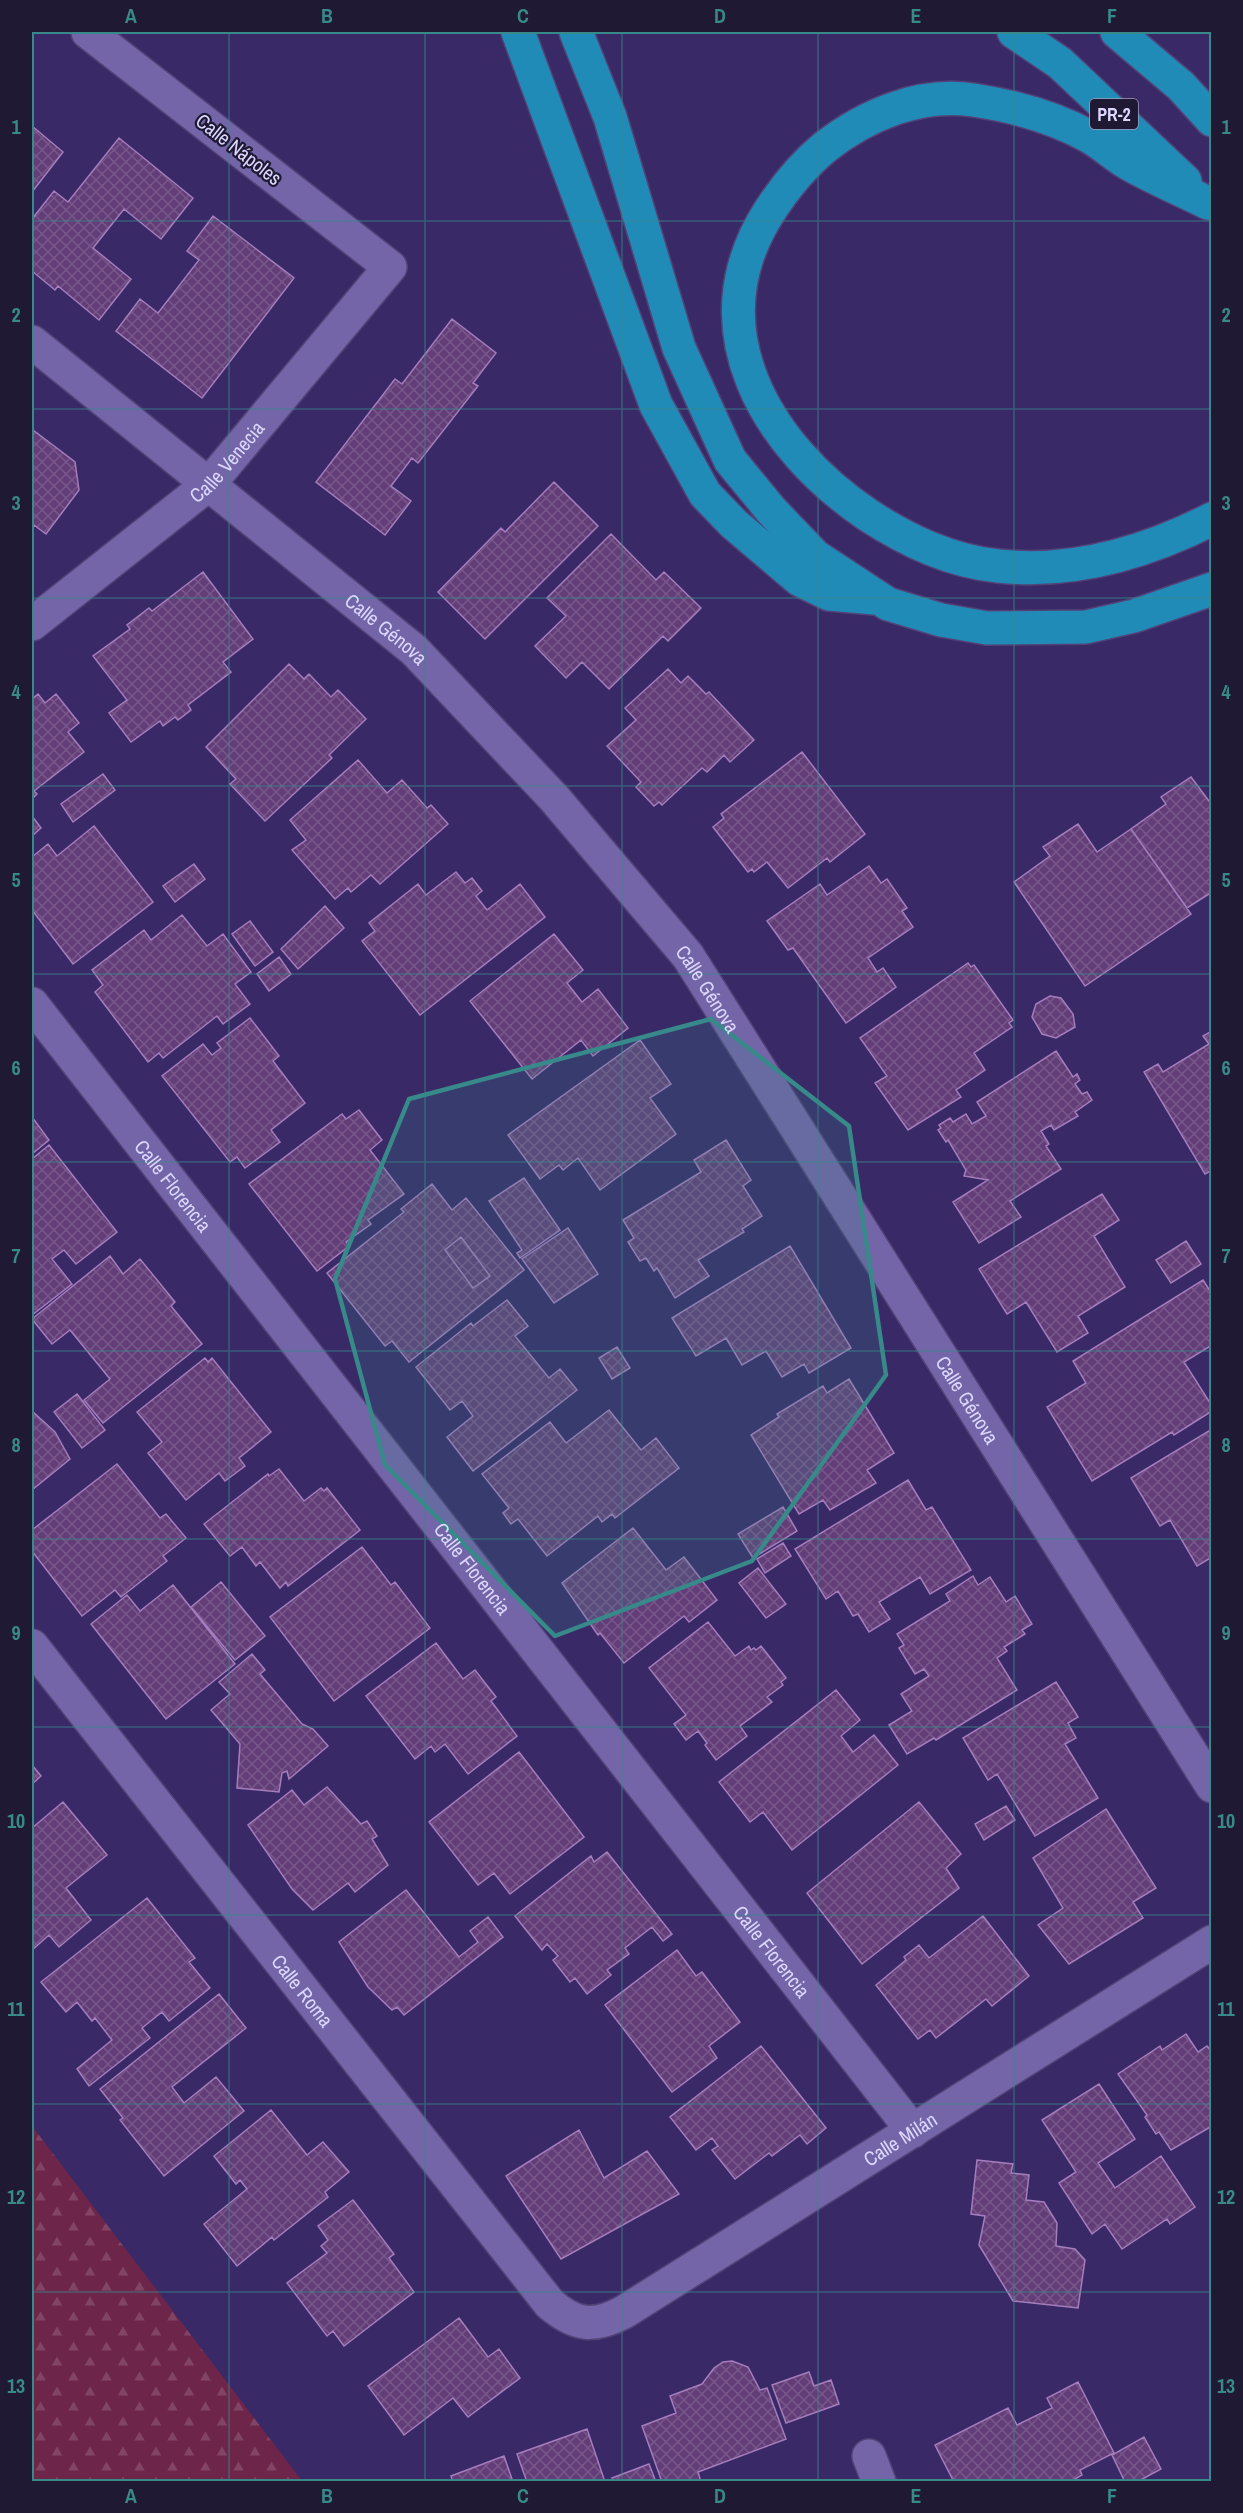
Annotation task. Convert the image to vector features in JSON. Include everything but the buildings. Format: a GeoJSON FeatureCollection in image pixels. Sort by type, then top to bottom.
{"type":"FeatureCollection","features":[{"type":"Feature","properties":{"kind":"highway"},"geometry":{"type":"LineString","coordinates":[[518,32],[656,405],[705,494],[734,524],[800,580],[829,594],[879,599]]}},
{"type":"Feature","properties":{"kind":"highway"},"geometry":{"type":"LineString","coordinates":[[576,32],[610,117],[679,348],[730,460],[771,510],[815,556],[888,604],[941,620],[987,628],[1086,627],[1134,616],[1212,589]]}},
{"type":"Feature","properties":{"kind":"highway","name":"PR-2"},"geometry":{"type":"LineString","coordinates":[[1014,32],[1060,63],[1210,205]]}},
{"type":"Feature","properties":{"kind":"highway"},"geometry":{"type":"LineString","coordinates":[[1117,32],[1181,86],[1212,120]]}},
{"type":"Feature","properties":{"kind":"highway"},"geometry":{"type":"LineString","coordinates":[[1210,205],[1128,164],[1092,138],[1056,120],[1016,108],[971,100],[939,98],[905,106],[875,116],[844,132],[805,163],[781,192],[756,232],[741,274],[737,324],[746,366],[765,407],[793,450],[841,496],[892,531],[936,553],[997,566],[1069,564],[1111,558],[1146,548],[1212,519]]}},
{"type":"Feature","properties":{"kind":"street","name":"Calle Nápoles"},"geometry":{"type":"LineString","coordinates":[[88,32],[390,267]]}},
{"type":"Feature","properties":{"kind":"street","name":"Calle Venecia"},"geometry":{"type":"LineString","coordinates":[[32,624],[209,484],[390,267]]}},
{"type":"Feature","properties":{"kind":"street","name":"Calle Génova"},"geometry":{"type":"LineString","coordinates":[[32,342],[414,650],[554,798],[688,956],[1212,1786]]}},
{"type":"Feature","properties":{"kind":"street","name":"Calle Florencia"},"geometry":{"type":"LineString","coordinates":[[32,1004],[913,2131]]}},
{"type":"Feature","properties":{"kind":"street","name":"Calle Roma"},"geometry":{"type":"LineString","coordinates":[[32,1646],[550,2304],[565,2316],[584,2323]]}},
{"type":"Feature","properties":{"kind":"street","name":"Calle Milán"},"geometry":{"type":"LineString","coordinates":[[584,2323],[607,2321],[624,2312],[1212,1942]]}},
{"type":"Feature","properties":{"kind":"highlighted area"},"geometry":{"type":"Polygon","coordinates":[[[711,1019],[849,1126],[886,1375],[752,1561],[555,1636],[385,1465],[335,1279],[409,1099],[711,1019]]]}},
{"type":"Feature","properties":{"kind":"green space"},"geometry":{"type":"Polygon","coordinates":[[[32,2126],[302,2481],[32,2481],[32,2126]]]}}]}
